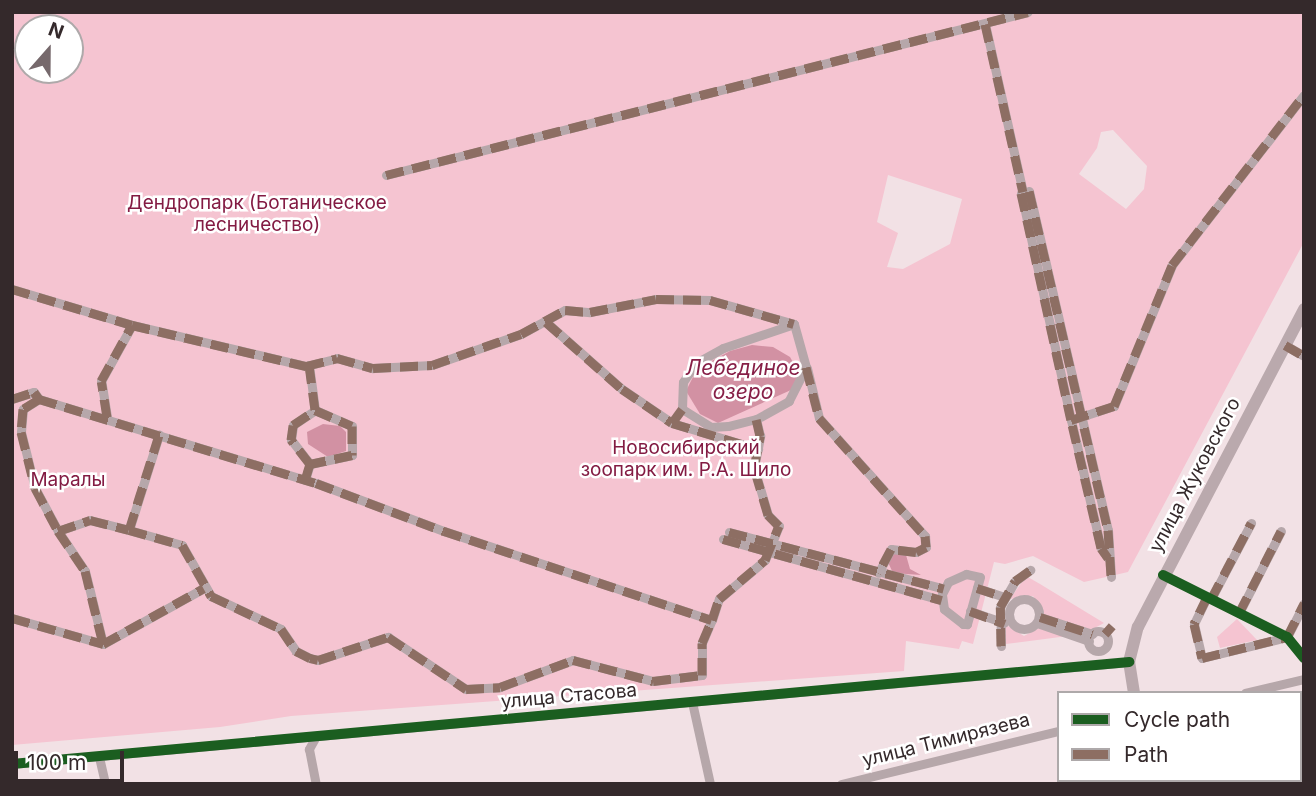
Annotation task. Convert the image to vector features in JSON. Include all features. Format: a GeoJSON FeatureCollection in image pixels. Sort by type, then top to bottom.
{"type":"FeatureCollection","features":[{"type":"Feature","properties":{"kind":"main road","name":"улица Жуковского"},"geometry":{"type":"LineString","coordinates":[[1129,662],[1133,638],[1163,575],[1304,309]]}},
{"type":"Feature","properties":{"kind":"main road"},"geometry":{"type":"LineString","coordinates":[[1129,662],[1134,691]]}},
{"type":"Feature","properties":{"kind":"street"},"geometry":{"type":"LineString","coordinates":[[386,175],[1028,12]]}},
{"type":"Feature","properties":{"kind":"street"},"geometry":{"type":"LineString","coordinates":[[985,24],[1076,419],[1108,530],[1111,577]]}},
{"type":"Feature","properties":{"kind":"street"},"geometry":{"type":"LineString","coordinates":[[1076,419],[1114,407],[1172,265],[1304,95]]}},
{"type":"Feature","properties":{"kind":"street"},"geometry":{"type":"LineString","coordinates":[[12,289],[132,324],[309,365],[337,358],[373,368],[432,365],[546,322],[565,310],[590,312],[656,299],[710,299],[793,324]]}},
{"type":"Feature","properties":{"kind":"street"},"geometry":{"type":"LineString","coordinates":[[546,322],[622,389],[672,423],[758,449]]}},
{"type":"Feature","properties":{"kind":"street"},"geometry":{"type":"LineString","coordinates":[[107,417],[101,381],[132,324]]}},
{"type":"Feature","properties":{"kind":"street"},"geometry":{"type":"LineString","coordinates":[[793,324],[819,418],[925,537],[926,547],[916,552],[891,549],[878,573]]}},
{"type":"Feature","properties":{"kind":"street"},"geometry":{"type":"LineString","coordinates":[[672,423],[682,409],[683,382],[696,363],[723,348],[793,324]]}},
{"type":"Feature","properties":{"kind":"street"},"geometry":{"type":"LineString","coordinates":[[1285,345],[1304,356]]}},
{"type":"Feature","properties":{"kind":"street"},"geometry":{"type":"LineString","coordinates":[[309,365],[315,410]]}},
{"type":"Feature","properties":{"kind":"street"},"geometry":{"type":"LineString","coordinates":[[682,409],[711,427],[757,419],[789,401],[806,367]]}},
{"type":"Feature","properties":{"kind":"street"},"geometry":{"type":"LineString","coordinates":[[12,399],[34,392],[39,399],[107,417],[305,480],[453,534],[712,620]]}},
{"type":"Feature","properties":{"kind":"street"},"geometry":{"type":"LineString","coordinates":[[39,399],[23,409],[21,432],[35,488],[58,531],[85,571],[103,644]]}},
{"type":"Feature","properties":{"kind":"street"},"geometry":{"type":"LineString","coordinates":[[310,464],[291,440],[289,430],[315,410]]}},
{"type":"Feature","properties":{"kind":"street"},"geometry":{"type":"LineString","coordinates":[[310,464],[339,461],[352,455],[356,447],[352,426],[315,410]]}},
{"type":"Feature","properties":{"kind":"street"},"geometry":{"type":"LineString","coordinates":[[58,531],[90,520],[182,545],[204,588],[242,613],[281,629],[296,651],[318,660],[388,637],[466,689],[500,687],[573,660],[653,681],[702,675],[702,643],[719,599],[771,548],[779,526],[768,515],[754,468],[758,449],[757,419]]}},
{"type":"Feature","properties":{"kind":"street"},"geometry":{"type":"LineString","coordinates":[[129,530],[159,435]]}},
{"type":"Feature","properties":{"kind":"street"},"geometry":{"type":"LineString","coordinates":[[305,480],[310,464]]}},
{"type":"Feature","properties":{"kind":"street"},"geometry":{"type":"LineString","coordinates":[[1251,523],[1194,624],[1202,658],[1287,637],[1304,603]]}},
{"type":"Feature","properties":{"kind":"street"},"geometry":{"type":"LineString","coordinates":[[1239,613],[1281,531]]}},
{"type":"Feature","properties":{"kind":"street"},"geometry":{"type":"LineString","coordinates":[[726,536],[944,589]]}},
{"type":"Feature","properties":{"kind":"street"},"geometry":{"type":"LineString","coordinates":[[771,548],[942,600]]}},
{"type":"Feature","properties":{"kind":"street"},"geometry":{"type":"LineString","coordinates":[[1001,595],[1030,570]]}},
{"type":"Feature","properties":{"kind":"street"},"geometry":{"type":"LineString","coordinates":[[966,574],[980,577],[974,612],[967,624],[958,623],[944,610],[942,600],[944,589],[966,574]]}},
{"type":"Feature","properties":{"kind":"street"},"geometry":{"type":"LineString","coordinates":[[1163,575],[1287,637],[1304,658]]}},
{"type":"Feature","properties":{"kind":"street"},"geometry":{"type":"LineString","coordinates":[[12,618],[103,644],[204,588]]}},
{"type":"Feature","properties":{"kind":"street"},"geometry":{"type":"LineString","coordinates":[[980,588],[1001,595]]}},
{"type":"Feature","properties":{"kind":"street"},"geometry":{"type":"LineString","coordinates":[[1001,595],[1005,609],[1016,627],[1026,629],[1038,620]]}},
{"type":"Feature","properties":{"kind":"street"},"geometry":{"type":"LineString","coordinates":[[1001,646],[998,621],[1005,609],[1025,599],[1035,603],[1038,620]]}},
{"type":"Feature","properties":{"kind":"street"},"geometry":{"type":"LineString","coordinates":[[974,612],[998,621]]}},
{"type":"Feature","properties":{"kind":"street"},"geometry":{"type":"LineString","coordinates":[[1038,620],[1090,637],[1105,634],[1112,626]]}},
{"type":"Feature","properties":{"kind":"street"},"geometry":{"type":"LineString","coordinates":[[1090,637],[1092,649],[1104,653],[1108,643],[1105,634]]}},
{"type":"Feature","properties":{"kind":"street","name":"улица Стасова"},"geometry":{"type":"LineString","coordinates":[[12,764],[1129,662]]}},
{"type":"Feature","properties":{"kind":"street"},"geometry":{"type":"LineString","coordinates":[[1253,691],[1304,679]]}},
{"type":"Feature","properties":{"kind":"street"},"geometry":{"type":"LineString","coordinates":[[692,702],[710,784]]}},
{"type":"Feature","properties":{"kind":"street","name":"улица Тимирязева"},"geometry":{"type":"LineString","coordinates":[[841,784],[867,781],[1057,732]]}},
{"type":"Feature","properties":{"kind":"street"},"geometry":{"type":"LineString","coordinates":[[315,738],[309,749],[316,784]]}},
{"type":"Feature","properties":{"kind":"street"},"geometry":{"type":"LineString","coordinates":[[99,757],[105,784]]}},
{"type":"Feature","properties":{"kind":"green space"},"geometry":{"type":"Polygon","coordinates":[[[12,12],[1304,12],[1304,242],[1128,572],[1084,582],[1033,556],[1005,564],[994,562],[973,644],[962,641],[959,649],[906,641],[904,671],[291,716],[220,727],[12,745],[12,12]],[[1113,130],[1101,132],[1097,148],[1079,174],[1126,209],[1144,189],[1147,166],[1113,130]],[[888,175],[877,222],[898,233],[887,267],[903,269],[950,244],[962,199],[888,175]]]}},
{"type":"Feature","properties":{"kind":"green space"},"geometry":{"type":"Polygon","coordinates":[[[1026,576],[1104,623],[1089,631],[1045,616],[1033,596],[1010,599],[1026,576]]]}},
{"type":"Feature","properties":{"kind":"green space"},"geometry":{"type":"Polygon","coordinates":[[[1237,619],[1257,640],[1220,648],[1217,637],[1237,619]]]}},
{"type":"Feature","properties":{"kind":"green space"},"geometry":{"type":"Polygon","coordinates":[[[1005,624],[1024,636],[1041,627],[1068,636],[1006,644],[1005,624]]]}},
{"type":"Feature","properties":{"kind":"water","name":"Лебединое озеро"},"geometry":{"type":"Polygon","coordinates":[[[752,345],[773,347],[790,357],[799,373],[791,390],[718,423],[700,414],[686,391],[697,369],[730,351],[752,345]]]}},
{"type":"Feature","properties":{"kind":"water"},"geometry":{"type":"Polygon","coordinates":[[[323,424],[340,426],[346,432],[346,451],[328,457],[308,444],[307,432],[323,424]]]}},
{"type":"Feature","properties":{"kind":"water"},"geometry":{"type":"Polygon","coordinates":[[[894,553],[906,555],[910,569],[921,575],[893,573],[887,560],[894,553]]]}},
{"type":"Feature","properties":{"kind":"marked path"},"geometry":{"type":"LineString","coordinates":[[386,175],[1028,12]]}},
{"type":"Feature","properties":{"kind":"marked path"},"geometry":{"type":"LineString","coordinates":[[985,24],[1023,192]]}},
{"type":"Feature","properties":{"kind":"marked path"},"geometry":{"type":"LineString","coordinates":[[1108,558],[1101,548],[1071,420],[1114,406],[1172,265],[1304,95]]}},
{"type":"Feature","properties":{"kind":"marked path"},"geometry":{"type":"LineString","coordinates":[[1029,191],[1108,530],[1111,577]]}},
{"type":"Feature","properties":{"kind":"marked path"},"geometry":{"type":"LineString","coordinates":[[1021,193],[1071,420]]}},
{"type":"Feature","properties":{"kind":"marked path"},"geometry":{"type":"LineString","coordinates":[[12,289],[132,325]]}},
{"type":"Feature","properties":{"kind":"marked path"},"geometry":{"type":"LineString","coordinates":[[107,417],[101,381],[132,325],[306,366],[337,358],[373,368],[432,365],[521,334],[565,310],[590,312],[656,299],[710,300],[794,324]]}},
{"type":"Feature","properties":{"kind":"marked path"},"geometry":{"type":"LineString","coordinates":[[546,322],[622,389],[672,423],[758,449]]}},
{"type":"Feature","properties":{"kind":"marked path"},"geometry":{"type":"LineString","coordinates":[[1285,345],[1304,356]]}},
{"type":"Feature","properties":{"kind":"marked path"},"geometry":{"type":"LineString","coordinates":[[309,365],[315,410]]}},
{"type":"Feature","properties":{"kind":"marked path"},"geometry":{"type":"LineString","coordinates":[[806,367],[819,418],[925,536],[926,547],[916,552],[891,549],[878,573]]}},
{"type":"Feature","properties":{"kind":"marked path"},"geometry":{"type":"LineString","coordinates":[[12,399],[34,392],[39,399],[316,483],[444,531],[712,620],[719,599],[765,560],[779,526],[768,515],[754,468],[760,436],[756,419]]}},
{"type":"Feature","properties":{"kind":"marked path"},"geometry":{"type":"LineString","coordinates":[[39,399],[23,409],[21,432],[35,488],[58,531],[90,520],[129,530],[159,435]]}},
{"type":"Feature","properties":{"kind":"marked path"},"geometry":{"type":"LineString","coordinates":[[672,423],[682,409]]}},
{"type":"Feature","properties":{"kind":"marked path"},"geometry":{"type":"LineString","coordinates":[[305,480],[310,464],[291,440],[293,425],[315,410],[352,426],[352,455],[310,464]]}},
{"type":"Feature","properties":{"kind":"marked path"},"geometry":{"type":"LineString","coordinates":[[1211,599],[1251,523]]}},
{"type":"Feature","properties":{"kind":"marked path"},"geometry":{"type":"LineString","coordinates":[[129,530],[182,545],[211,596],[281,629],[296,651],[310,658],[318,660],[388,637],[466,689],[500,687],[573,660],[653,681],[702,675],[702,643],[712,620]]}},
{"type":"Feature","properties":{"kind":"marked path"},"geometry":{"type":"LineString","coordinates":[[58,531],[85,571],[103,644]]}},
{"type":"Feature","properties":{"kind":"marked path"},"geometry":{"type":"LineString","coordinates":[[1239,613],[1281,531]]}},
{"type":"Feature","properties":{"kind":"marked path"},"geometry":{"type":"LineString","coordinates":[[729,532],[944,589]]}},
{"type":"Feature","properties":{"kind":"marked path"},"geometry":{"type":"LineString","coordinates":[[723,539],[942,600]]}},
{"type":"Feature","properties":{"kind":"marked path"},"geometry":{"type":"LineString","coordinates":[[1001,646],[1000,607],[1015,581],[1030,570]]}},
{"type":"Feature","properties":{"kind":"marked path"},"geometry":{"type":"LineString","coordinates":[[103,644],[204,588]]}},
{"type":"Feature","properties":{"kind":"marked path"},"geometry":{"type":"LineString","coordinates":[[977,588],[1005,597]]}},
{"type":"Feature","properties":{"kind":"marked path"},"geometry":{"type":"LineString","coordinates":[[1207,597],[1194,624],[1202,658],[1287,637],[1304,603]]}},
{"type":"Feature","properties":{"kind":"marked path"},"geometry":{"type":"LineString","coordinates":[[970,611],[1005,624]]}},
{"type":"Feature","properties":{"kind":"marked path"},"geometry":{"type":"LineString","coordinates":[[1040,617],[1092,634]]}},
{"type":"Feature","properties":{"kind":"marked path"},"geometry":{"type":"LineString","coordinates":[[12,618],[103,644]]}},
{"type":"Feature","properties":{"kind":"marked path"},"geometry":{"type":"LineString","coordinates":[[1105,634],[1112,626]]}},
{"type":"Feature","properties":{"kind":"cycle path"},"geometry":{"type":"LineString","coordinates":[[1163,575],[1287,637],[1304,658]]}},
{"type":"Feature","properties":{"kind":"cycle path"},"geometry":{"type":"LineString","coordinates":[[12,764],[1129,662]]}},
{"type":"Feature","properties":{"kind":"park label","name":"Дендропарк (Ботаническое лесничество)"},"geometry":{"type":"Point","coordinates":[257,214]}},
{"type":"Feature","properties":{"kind":"park label","name":"Новосибирский зоопарк им. Р.А. Шило"},"geometry":{"type":"Point","coordinates":[686,459]}},
{"type":"Feature","properties":{"kind":"park label","name":"Маралы"},"geometry":{"type":"Point","coordinates":[68,480]}}]}
